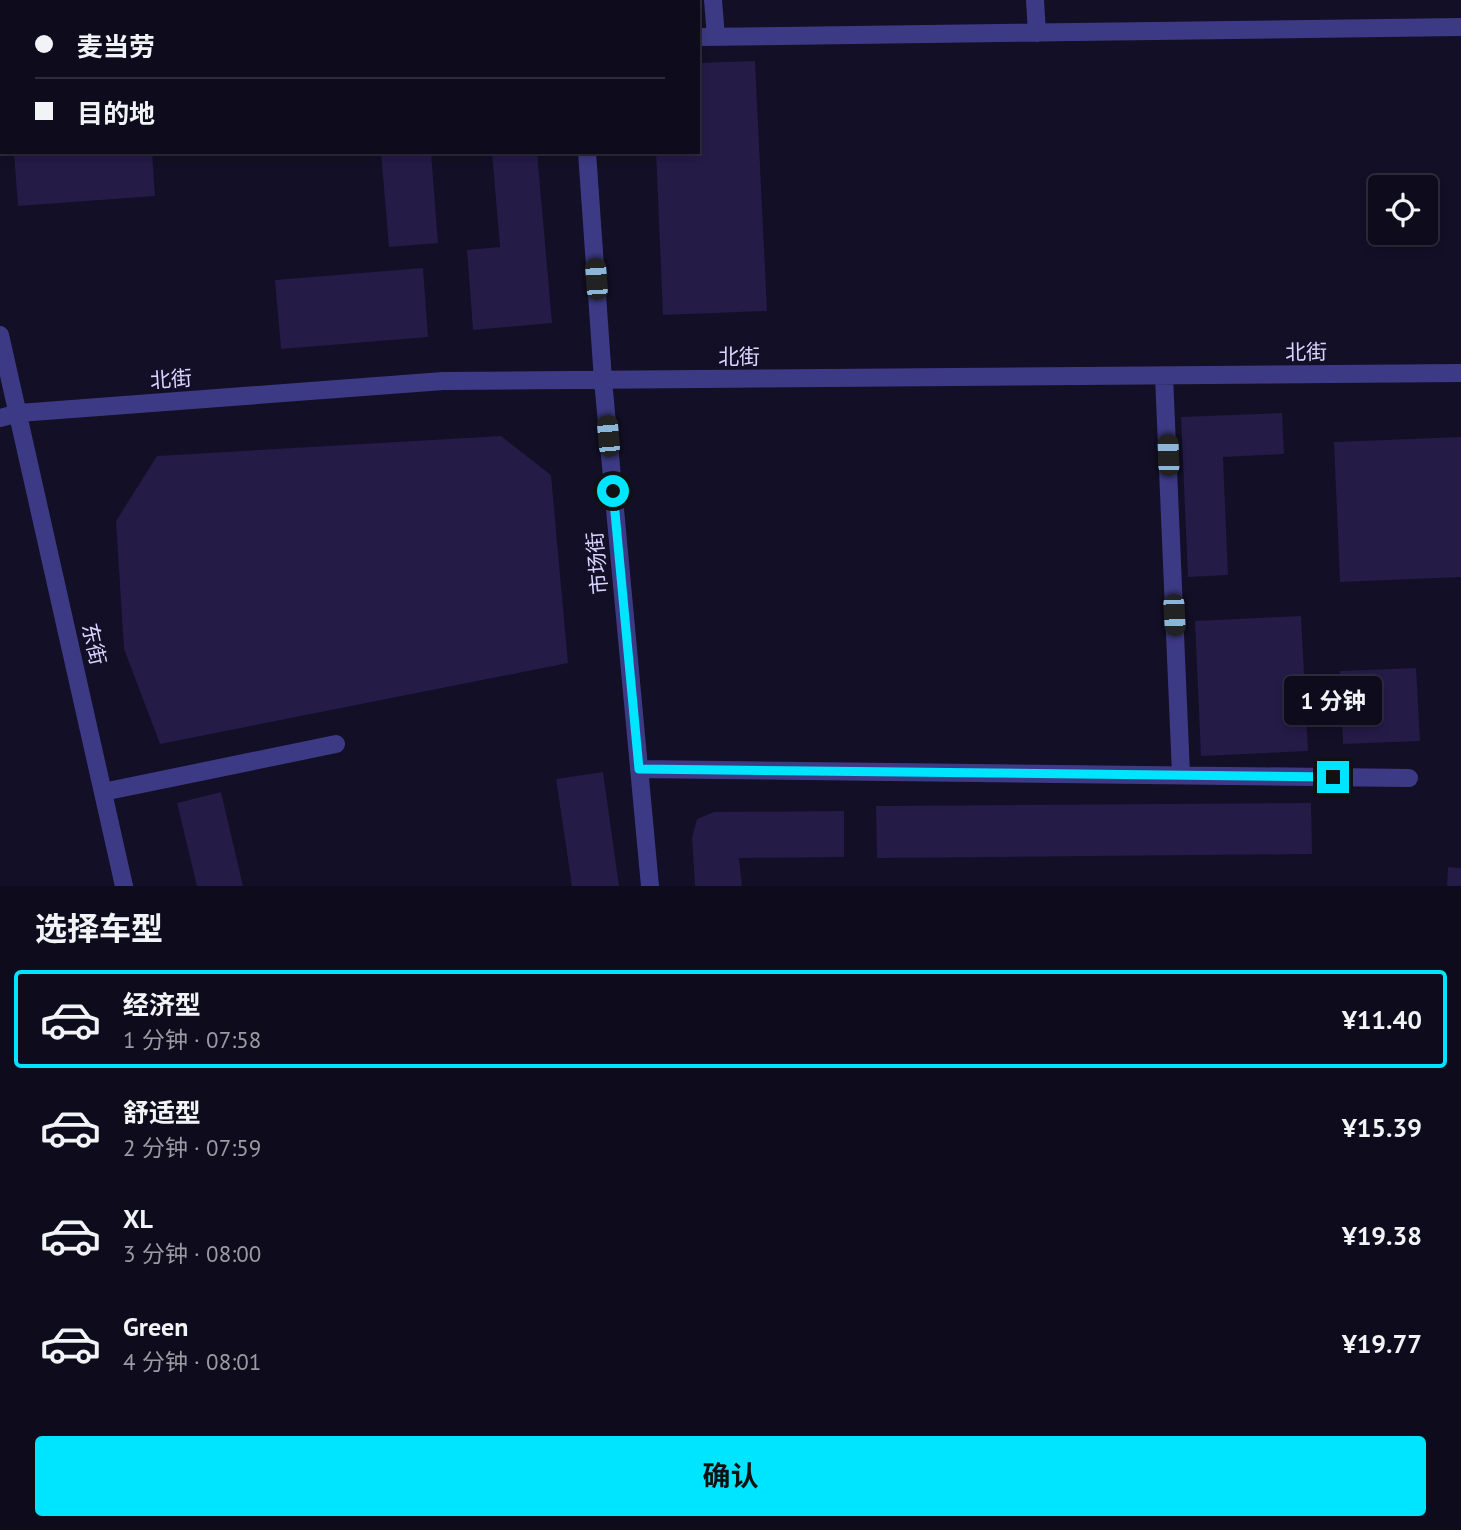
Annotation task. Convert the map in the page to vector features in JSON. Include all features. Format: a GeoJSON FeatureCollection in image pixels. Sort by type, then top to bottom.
{"type":"FeatureCollection","features":[{"type":"Feature","properties":{"kind":"street"},"geometry":{"type":"LineString","coordinates":[[713,0],[707,37],[1461,27]]}},
{"type":"Feature","properties":{"kind":"street"},"geometry":{"type":"LineString","coordinates":[[1035,0],[1037,33]]}},
{"type":"Feature","properties":{"kind":"street","name":"市场街"},"geometry":{"type":"LineString","coordinates":[[587,154],[603,380],[650,886]]}},
{"type":"Feature","properties":{"kind":"street","name":"东街"},"geometry":{"type":"LineString","coordinates":[[0,335],[124,886]]}},
{"type":"Feature","properties":{"kind":"street","name":"北街"},"geometry":{"type":"LineString","coordinates":[[0,418],[19,413],[443,381],[1461,373]]}},
{"type":"Feature","properties":{"kind":"street"},"geometry":{"type":"LineString","coordinates":[[1164,376],[1181,774]]}},
{"type":"Feature","properties":{"kind":"street"},"geometry":{"type":"LineString","coordinates":[[103,792],[336,744]]}},
{"type":"Feature","properties":{"kind":"street"},"geometry":{"type":"LineString","coordinates":[[639,769],[1409,778]]}},
{"type":"Feature","properties":{"kind":"building"},"geometry":{"type":"Polygon","coordinates":[[[755,61],[767,311],[663,315],[656,154],[700,154],[700,63],[755,61]]]}},
{"type":"Feature","properties":{"kind":"building"},"geometry":{"type":"Polygon","coordinates":[[[14,154],[152,154],[155,196],[18,206],[14,154]]]}},
{"type":"Feature","properties":{"kind":"building"},"geometry":{"type":"Polygon","coordinates":[[[381,154],[431,154],[438,243],[389,247],[381,154]]]}},
{"type":"Feature","properties":{"kind":"building"},"geometry":{"type":"Polygon","coordinates":[[[492,154],[537,154],[552,323],[473,330],[467,250],[500,247],[492,154]]]}},
{"type":"Feature","properties":{"kind":"building"},"geometry":{"type":"Polygon","coordinates":[[[423,268],[428,337],[281,349],[275,280],[423,268]]]}},
{"type":"Feature","properties":{"kind":"building"},"geometry":{"type":"Polygon","coordinates":[[[1282,413],[1284,454],[1223,457],[1228,575],[1188,577],[1181,417],[1282,413]]]}},
{"type":"Feature","properties":{"kind":"building"},"geometry":{"type":"Polygon","coordinates":[[[501,436],[551,475],[568,663],[160,744],[124,649],[116,521],[157,456],[501,436]]]}},
{"type":"Feature","properties":{"kind":"building"},"geometry":{"type":"Polygon","coordinates":[[[1461,437],[1461,577],[1340,582],[1334,442],[1461,437]]]}},
{"type":"Feature","properties":{"kind":"building"},"geometry":{"type":"Polygon","coordinates":[[[1301,616],[1308,751],[1201,756],[1195,621],[1301,616]]]}},
{"type":"Feature","properties":{"kind":"building"},"geometry":{"type":"Polygon","coordinates":[[[1416,668],[1420,741],[1343,744],[1340,671],[1416,668]]]}},
{"type":"Feature","properties":{"kind":"building"},"geometry":{"type":"Polygon","coordinates":[[[603,772],[619,886],[572,886],[556,779],[603,772]]]}},
{"type":"Feature","properties":{"kind":"building"},"geometry":{"type":"Polygon","coordinates":[[[221,792],[243,886],[197,886],[177,803],[221,792]]]}},
{"type":"Feature","properties":{"kind":"building"},"geometry":{"type":"Polygon","coordinates":[[[1311,803],[1312,854],[877,858],[876,806],[1311,803]]]}},
{"type":"Feature","properties":{"kind":"building"},"geometry":{"type":"Polygon","coordinates":[[[844,811],[844,857],[739,858],[742,886],[695,886],[692,838],[697,819],[714,812],[844,811]]]}},
{"type":"Feature","properties":{"kind":"building"},"geometry":{"type":"Polygon","coordinates":[[[1448,867],[1461,868],[1461,886],[1447,886],[1448,867]]]}},
{"type":"Feature","properties":{"kind":"route"},"geometry":{"type":"LineString","coordinates":[[613,491],[639,769],[1333,777]]}}]}
